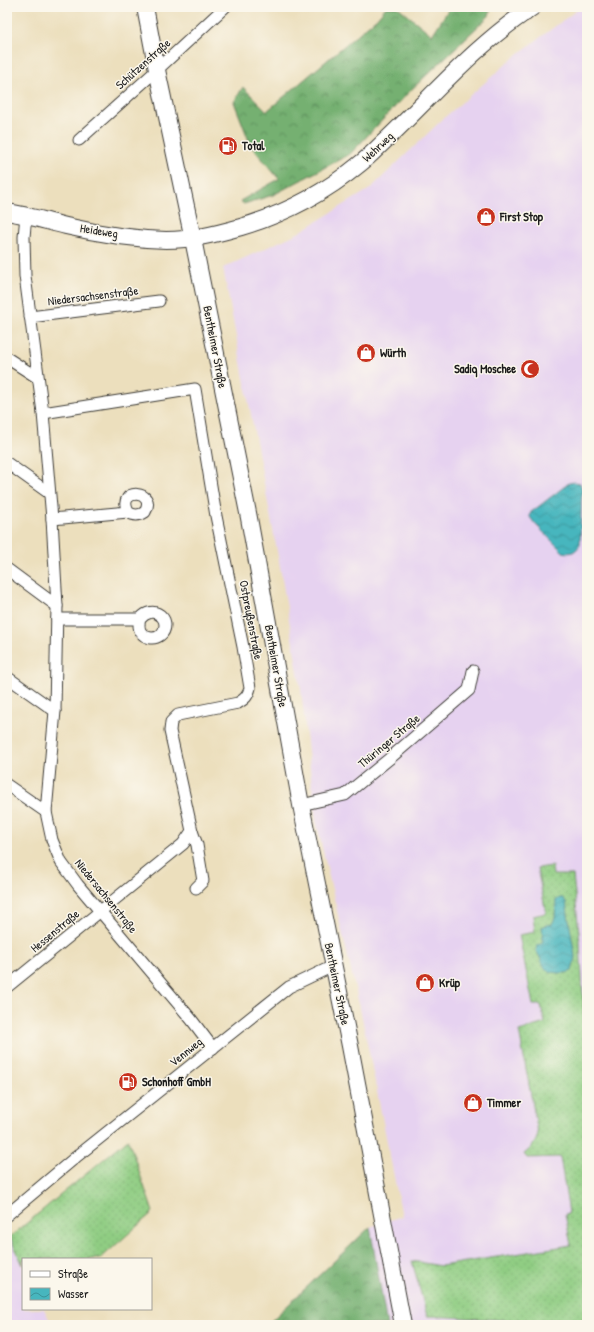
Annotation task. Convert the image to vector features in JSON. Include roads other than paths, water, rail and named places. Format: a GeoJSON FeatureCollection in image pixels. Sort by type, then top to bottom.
{"type":"FeatureCollection","features":[{"type":"Feature","properties":{"kind":"street","name":"Bentheimer Straße"},"geometry":{"type":"LineString","coordinates":[[146,7],[157,70],[193,239],[249,518],[302,805],[403,1325]]}},
{"type":"Feature","properties":{"kind":"street","name":"Schützenstraße"},"geometry":{"type":"LineString","coordinates":[[79,140],[225,7]]}},
{"type":"Feature","properties":{"kind":"street","name":"Wehrweg"},"geometry":{"type":"LineString","coordinates":[[193,239],[219,234],[257,222],[298,205],[330,185],[361,163],[420,108],[479,48],[526,9]]}},
{"type":"Feature","properties":{"kind":"street","name":"Heideweg"},"geometry":{"type":"LineString","coordinates":[[7,212],[26,215],[67,226],[104,232],[167,240],[193,239]]}},
{"type":"Feature","properties":{"kind":"street","name":"Niedersachsenstraße"},"geometry":{"type":"LineString","coordinates":[[26,215],[24,254],[25,276],[42,413],[52,520],[57,606],[55,711],[46,812],[52,840],[61,862],[78,885],[191,1019],[213,1048]]}},
{"type":"Feature","properties":{"kind":"street","name":"Niedersachsenstraße"},"geometry":{"type":"LineString","coordinates":[[30,317],[159,301]]}},
{"type":"Feature","properties":{"kind":"street"},"geometry":{"type":"LineString","coordinates":[[7,358],[38,378]]}},
{"type":"Feature","properties":{"kind":"street","name":"Ostpreußenstraße"},"geometry":{"type":"LineString","coordinates":[[42,413],[195,389],[216,516],[244,647],[250,688],[249,694],[244,700],[238,703],[178,715],[171,722],[170,731],[192,831]]}},
{"type":"Feature","properties":{"kind":"street"},"geometry":{"type":"LineString","coordinates":[[7,463],[49,493]]}},
{"type":"Feature","properties":{"kind":"street"},"geometry":{"type":"LineString","coordinates":[[52,520],[128,512]]}},
{"type":"Feature","properties":{"kind":"street"},"geometry":{"type":"LineString","coordinates":[[7,569],[57,606]]}},
{"type":"Feature","properties":{"kind":"street"},"geometry":{"type":"LineString","coordinates":[[57,620],[140,619]]}},
{"type":"Feature","properties":{"kind":"street","name":"Thüringer Straße"},"geometry":{"type":"LineString","coordinates":[[302,805],[344,795],[389,759],[469,690],[473,671]]}},
{"type":"Feature","properties":{"kind":"street"},"geometry":{"type":"LineString","coordinates":[[7,677],[55,711]]}},
{"type":"Feature","properties":{"kind":"street"},"geometry":{"type":"LineString","coordinates":[[7,785],[46,812]]}},
{"type":"Feature","properties":{"kind":"street"},"geometry":{"type":"LineString","coordinates":[[192,831],[197,845],[203,881],[196,888]]}},
{"type":"Feature","properties":{"kind":"street"},"geometry":{"type":"LineString","coordinates":[[100,911],[183,844],[192,831]]}},
{"type":"Feature","properties":{"kind":"street","name":"Hessenstraße"},"geometry":{"type":"LineString","coordinates":[[7,987],[100,911]]}},
{"type":"Feature","properties":{"kind":"street","name":"Vennweg"},"geometry":{"type":"LineString","coordinates":[[7,1215],[289,987],[333,966]]}},
{"type":"Feature","properties":{"kind":"water"},"geometry":{"type":"Polygon","coordinates":[[[569,483],[580,483],[582,489],[580,545],[573,552],[566,553],[563,552],[535,524],[530,517],[531,512],[569,483]]]}},
{"type":"Feature","properties":{"kind":"water"},"geometry":{"type":"Polygon","coordinates":[[[563,898],[566,902],[575,957],[572,971],[564,973],[553,972],[546,969],[536,951],[537,945],[541,944],[543,941],[542,927],[552,924],[555,918],[556,900],[563,898]]]}},
{"type":"Feature","properties":{"kind":"place","name":"Total"},"geometry":{"type":"Point","coordinates":[228,146]}},
{"type":"Feature","properties":{"kind":"place","name":"First Stop"},"geometry":{"type":"Point","coordinates":[486,217]}},
{"type":"Feature","properties":{"kind":"place","name":"Würth"},"geometry":{"type":"Point","coordinates":[366,353]}},
{"type":"Feature","properties":{"kind":"place","name":"Sadiq Moschee"},"geometry":{"type":"Point","coordinates":[530,369]}},
{"type":"Feature","properties":{"kind":"place","name":"Krüp"},"geometry":{"type":"Point","coordinates":[425,983]}},
{"type":"Feature","properties":{"kind":"place","name":"Schonhoff GmbH"},"geometry":{"type":"Point","coordinates":[128,1082]}},
{"type":"Feature","properties":{"kind":"place","name":"Timmer"},"geometry":{"type":"Point","coordinates":[473,1103]}}]}
